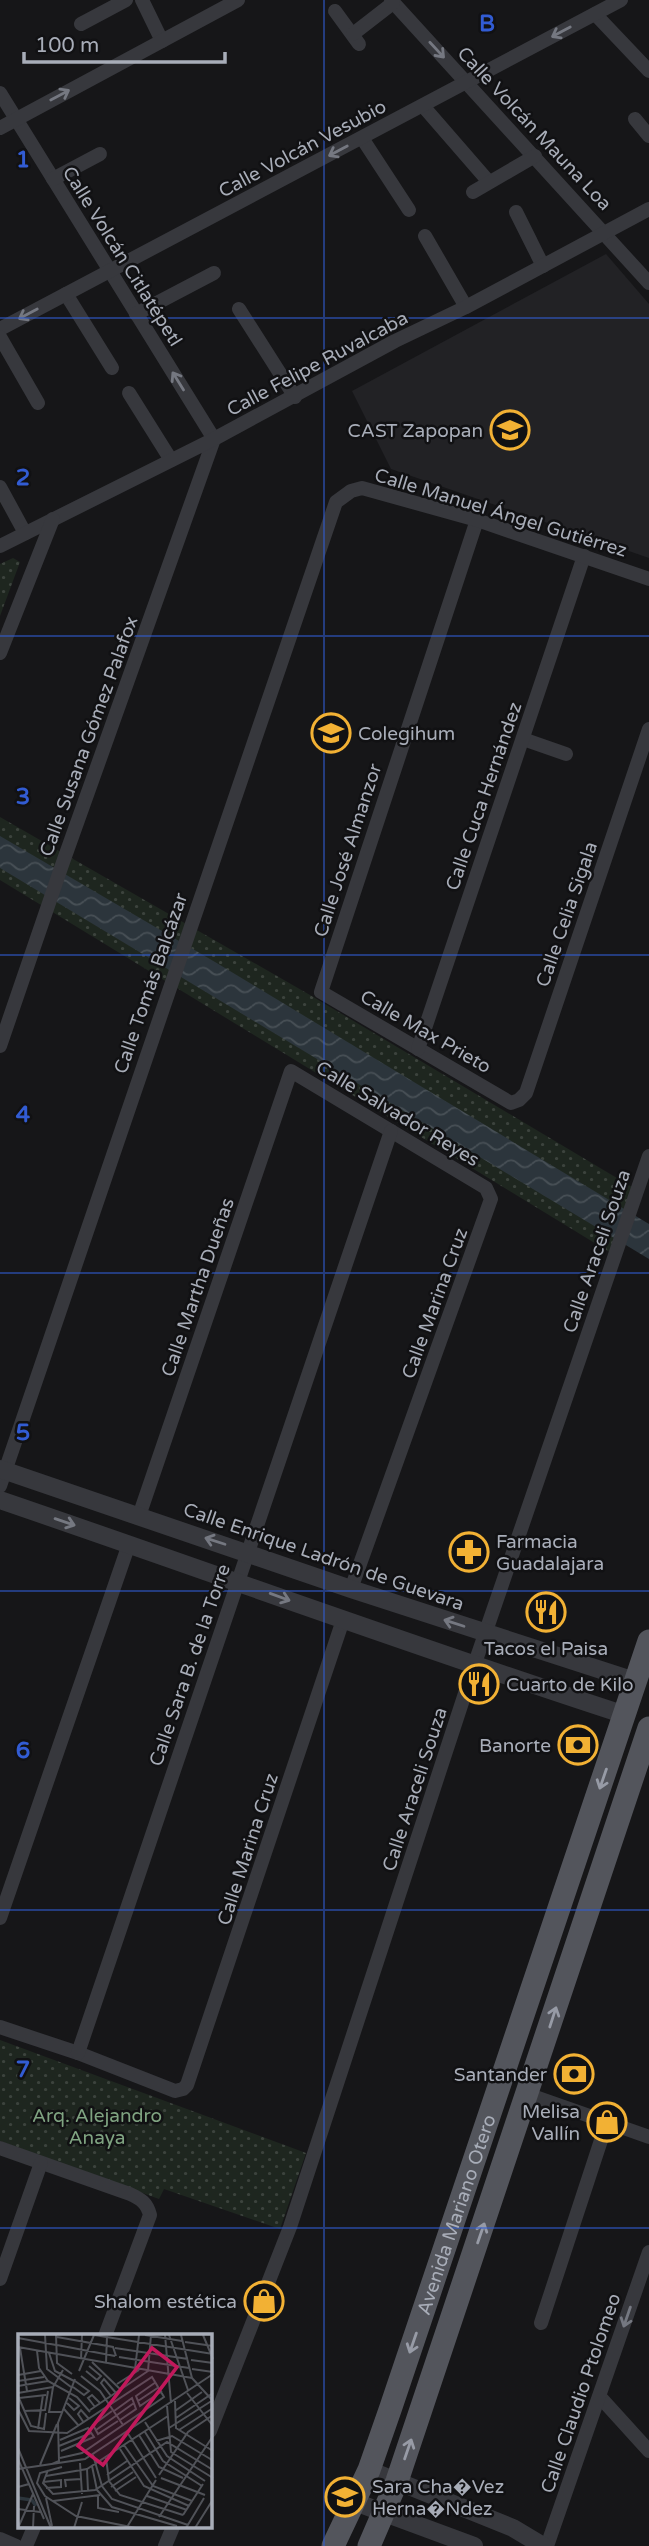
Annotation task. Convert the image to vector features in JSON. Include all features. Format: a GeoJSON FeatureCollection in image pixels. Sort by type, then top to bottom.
{"type":"FeatureCollection","features":[{"type":"Feature","properties":{"kind":"main road","name":"Avenida Mariano Otero"},"geometry":{"type":"LineString","coordinates":[[333,2546],[369,2470],[649,1642]]}},
{"type":"Feature","properties":{"kind":"main road","name":"Avenida Mariano Otero"},"geometry":{"type":"LineString","coordinates":[[369,2546],[397,2481],[649,1728]]}},
{"type":"Feature","properties":{"kind":"street"},"geometry":{"type":"LineString","coordinates":[[81,24],[126,0]]}},
{"type":"Feature","properties":{"kind":"street"},"geometry":{"type":"LineString","coordinates":[[142,0],[162,41]]}},
{"type":"Feature","properties":{"kind":"street"},"geometry":{"type":"LineString","coordinates":[[0,128],[238,0]]}},
{"type":"Feature","properties":{"kind":"street","name":"Calle Volcán Vesubio"},"geometry":{"type":"LineString","coordinates":[[0,329],[621,0]]}},
{"type":"Feature","properties":{"kind":"street"},"geometry":{"type":"LineString","coordinates":[[335,11],[356,39],[392,1]]}},
{"type":"Feature","properties":{"kind":"street","name":"Calle Volcán Mauna Loa"},"geometry":{"type":"LineString","coordinates":[[392,1],[606,233],[649,284]]}},
{"type":"Feature","properties":{"kind":"street"},"geometry":{"type":"LineString","coordinates":[[595,14],[649,71]]}},
{"type":"Feature","properties":{"kind":"street","name":"Calle Volcán Citlatépetl"},"geometry":{"type":"LineString","coordinates":[[0,93],[214,439]]}},
{"type":"Feature","properties":{"kind":"street"},"geometry":{"type":"LineString","coordinates":[[423,106],[489,182]]}},
{"type":"Feature","properties":{"kind":"street"},"geometry":{"type":"LineString","coordinates":[[635,119],[649,136]]}},
{"type":"Feature","properties":{"kind":"street"},"geometry":{"type":"LineString","coordinates":[[362,138],[409,210]]}},
{"type":"Feature","properties":{"kind":"street"},"geometry":{"type":"LineString","coordinates":[[53,179],[100,154]]}},
{"type":"Feature","properties":{"kind":"street"},"geometry":{"type":"LineString","coordinates":[[473,192],[535,156]]}},
{"type":"Feature","properties":{"kind":"street","name":"Calle Felipe Ruvalcaba"},"geometry":{"type":"LineString","coordinates":[[0,546],[295,397],[395,341],[466,307],[649,209]]}},
{"type":"Feature","properties":{"kind":"street"},"geometry":{"type":"LineString","coordinates":[[516,212],[542,266]]}},
{"type":"Feature","properties":{"kind":"street"},"geometry":{"type":"LineString","coordinates":[[425,236],[466,307]]}},
{"type":"Feature","properties":{"kind":"street"},"geometry":{"type":"LineString","coordinates":[[136,314],[214,273]]}},
{"type":"Feature","properties":{"kind":"street"},"geometry":{"type":"LineString","coordinates":[[66,294],[112,368]]}},
{"type":"Feature","properties":{"kind":"street"},"geometry":{"type":"LineString","coordinates":[[239,309],[295,397]]}},
{"type":"Feature","properties":{"kind":"street"},"geometry":{"type":"LineString","coordinates":[[0,337],[38,403]]}},
{"type":"Feature","properties":{"kind":"street"},"geometry":{"type":"LineString","coordinates":[[129,393],[171,460]]}},
{"type":"Feature","properties":{"kind":"street","name":"Calle Susana Gómez Palafox"},"geometry":{"type":"LineString","coordinates":[[0,1046],[214,439]]}},
{"type":"Feature","properties":{"kind":"street"},"geometry":{"type":"LineString","coordinates":[[0,487],[25,533]]}},
{"type":"Feature","properties":{"kind":"street","name":"Calle Manuel Ángel Gutiérrez"},"geometry":{"type":"LineString","coordinates":[[343,496],[362,488],[477,520],[649,579]]}},
{"type":"Feature","properties":{"kind":"street","name":"Calle Tomás Balcázar"},"geometry":{"type":"LineString","coordinates":[[2,1475],[332,510],[343,496]]}},
{"type":"Feature","properties":{"kind":"street"},"geometry":{"type":"LineString","coordinates":[[0,653],[53,519]]}},
{"type":"Feature","properties":{"kind":"street","name":"Calle José Almanzor"},"geometry":{"type":"LineString","coordinates":[[321,992],[477,520]]}},
{"type":"Feature","properties":{"kind":"street","name":"Calle Cuca Hernández"},"geometry":{"type":"LineString","coordinates":[[418,1049],[584,556]]}},
{"type":"Feature","properties":{"kind":"street","name":"Calle Celia Sigala"},"geometry":{"type":"LineString","coordinates":[[511,1103],[526,1093],[649,729]]}},
{"type":"Feature","properties":{"kind":"street"},"geometry":{"type":"LineString","coordinates":[[523,739],[566,754]]}},
{"type":"Feature","properties":{"kind":"street","name":"Calle Max Prieto"},"geometry":{"type":"LineString","coordinates":[[321,992],[511,1103]]}},
{"type":"Feature","properties":{"kind":"street","name":"Calle Salvador Reyes"},"geometry":{"type":"LineString","coordinates":[[291,1071],[486,1188]]}},
{"type":"Feature","properties":{"kind":"street","name":"Calle Martha Dueñas"},"geometry":{"type":"LineString","coordinates":[[139,1516],[291,1071]]}},
{"type":"Feature","properties":{"kind":"street","name":"Calle Sara B. de la Torre"},"geometry":{"type":"LineString","coordinates":[[78,2053],[391,1131]]}},
{"type":"Feature","properties":{"kind":"street","name":"Calle Araceli Souza"},"geometry":{"type":"LineString","coordinates":[[212,2426],[290,2227],[485,1633],[649,1156]]}},
{"type":"Feature","properties":{"kind":"street","name":"Calle Marina Cruz"},"geometry":{"type":"LineString","coordinates":[[351,1589],[491,1199],[486,1188]]}},
{"type":"Feature","properties":{"kind":"street","name":"Calle Enrique Ladrón de Guevara"},"geometry":{"type":"LineString","coordinates":[[2,1475],[139,1516],[351,1589],[635,1681]]}},
{"type":"Feature","properties":{"kind":"street"},"geometry":{"type":"LineString","coordinates":[[0,1500],[238,1581],[474,1666],[625,1715]]}},
{"type":"Feature","properties":{"kind":"street"},"geometry":{"type":"LineString","coordinates":[[0,1918],[129,1544]]}},
{"type":"Feature","properties":{"kind":"street","name":"Calle Marina Cruz"},"geometry":{"type":"LineString","coordinates":[[78,2053],[175,2091],[183,2089],[190,2080],[343,1620]]}},
{"type":"Feature","properties":{"kind":"street"},"geometry":{"type":"LineString","coordinates":[[0,2027],[78,2053]]}},
{"type":"Feature","properties":{"kind":"street"},"geometry":{"type":"LineString","coordinates":[[527,2094],[649,2137]]}},
{"type":"Feature","properties":{"kind":"street"},"geometry":{"type":"LineString","coordinates":[[541,2323],[607,2122]]}},
{"type":"Feature","properties":{"kind":"street"},"geometry":{"type":"LineString","coordinates":[[0,2148],[130,2194],[145,2203],[150,2216],[106,2334]]}},
{"type":"Feature","properties":{"kind":"street"},"geometry":{"type":"LineString","coordinates":[[0,2280],[41,2163]]}},
{"type":"Feature","properties":{"kind":"street","name":"Calle Claudio Ptolomeo"},"geometry":{"type":"LineString","coordinates":[[545,2546],[600,2397],[649,2252]]}},
{"type":"Feature","properties":{"kind":"street"},"geometry":{"type":"LineString","coordinates":[[600,2397],[649,2451]]}},
{"type":"Feature","properties":{"kind":"street"},"geometry":{"type":"LineString","coordinates":[[369,2470],[513,2528],[545,2546]]}},
{"type":"Feature","properties":{"kind":"street"},"geometry":{"type":"LineString","coordinates":[[355,2502],[474,2546]]}},
{"type":"Feature","properties":{"kind":"street"},"geometry":{"type":"LineString","coordinates":[[26,2546],[34,2528]]}},
{"type":"Feature","properties":{"kind":"street"},"geometry":{"type":"LineString","coordinates":[[165,2546],[173,2528]]}},
{"type":"Feature","properties":{"kind":"street"},"geometry":{"type":"LineString","coordinates":[[0,2539],[16,2546]]}},
{"type":"Feature","properties":{"kind":"shaded area","name":"CAST Zapopan"},"geometry":{"type":"Polygon","coordinates":[[[606,254],[649,304],[649,558],[391,469],[352,391],[606,254]]]}},
{"type":"Feature","properties":{"kind":"green space"},"geometry":{"type":"Polygon","coordinates":[[[13,558],[20,562],[0,616],[0,564],[13,558]]]}},
{"type":"Feature","properties":{"kind":"green space"},"geometry":{"type":"Polygon","coordinates":[[[0,817],[310,995],[637,1190],[611,1253],[0,880],[0,817]]]}},
{"type":"Feature","properties":{"kind":"green space","name":"Arq. Alejandro Anaya"},"geometry":{"type":"Polygon","coordinates":[[[0,2040],[306,2153],[280,2229],[164,2189],[159,2199],[0,2141],[0,2040]]]}},
{"type":"Feature","properties":{"kind":"water"},"geometry":{"type":"Polygon","coordinates":[[[0,836],[215,962],[649,1224],[649,1259],[0,868],[0,836]]]}},
{"type":"Feature","properties":{"kind":"place","name":"CAST Zapopan"},"geometry":{"type":"Point","coordinates":[510,430]}},
{"type":"Feature","properties":{"kind":"place","name":"Colegihum"},"geometry":{"type":"Point","coordinates":[331,733]}},
{"type":"Feature","properties":{"kind":"place","name":"Farmacia Guadalajara"},"geometry":{"type":"Point","coordinates":[469,1552]}},
{"type":"Feature","properties":{"kind":"place","name":"Tacos el Paisa"},"geometry":{"type":"Point","coordinates":[546,1612]}},
{"type":"Feature","properties":{"kind":"place","name":"Cuarto de Kilo"},"geometry":{"type":"Point","coordinates":[479,1684]}},
{"type":"Feature","properties":{"kind":"place","name":"Banorte"},"geometry":{"type":"Point","coordinates":[578,1745]}},
{"type":"Feature","properties":{"kind":"place","name":"Santander"},"geometry":{"type":"Point","coordinates":[574,2074]}},
{"type":"Feature","properties":{"kind":"place","name":"Melisa Vallín"},"geometry":{"type":"Point","coordinates":[607,2122]}},
{"type":"Feature","properties":{"kind":"place","name":"Shalom estética"},"geometry":{"type":"Point","coordinates":[264,2301]}},
{"type":"Feature","properties":{"kind":"place","name":"Sara Cha�Vez Herna�Ndez"},"geometry":{"type":"Point","coordinates":[345,2497]}}]}
